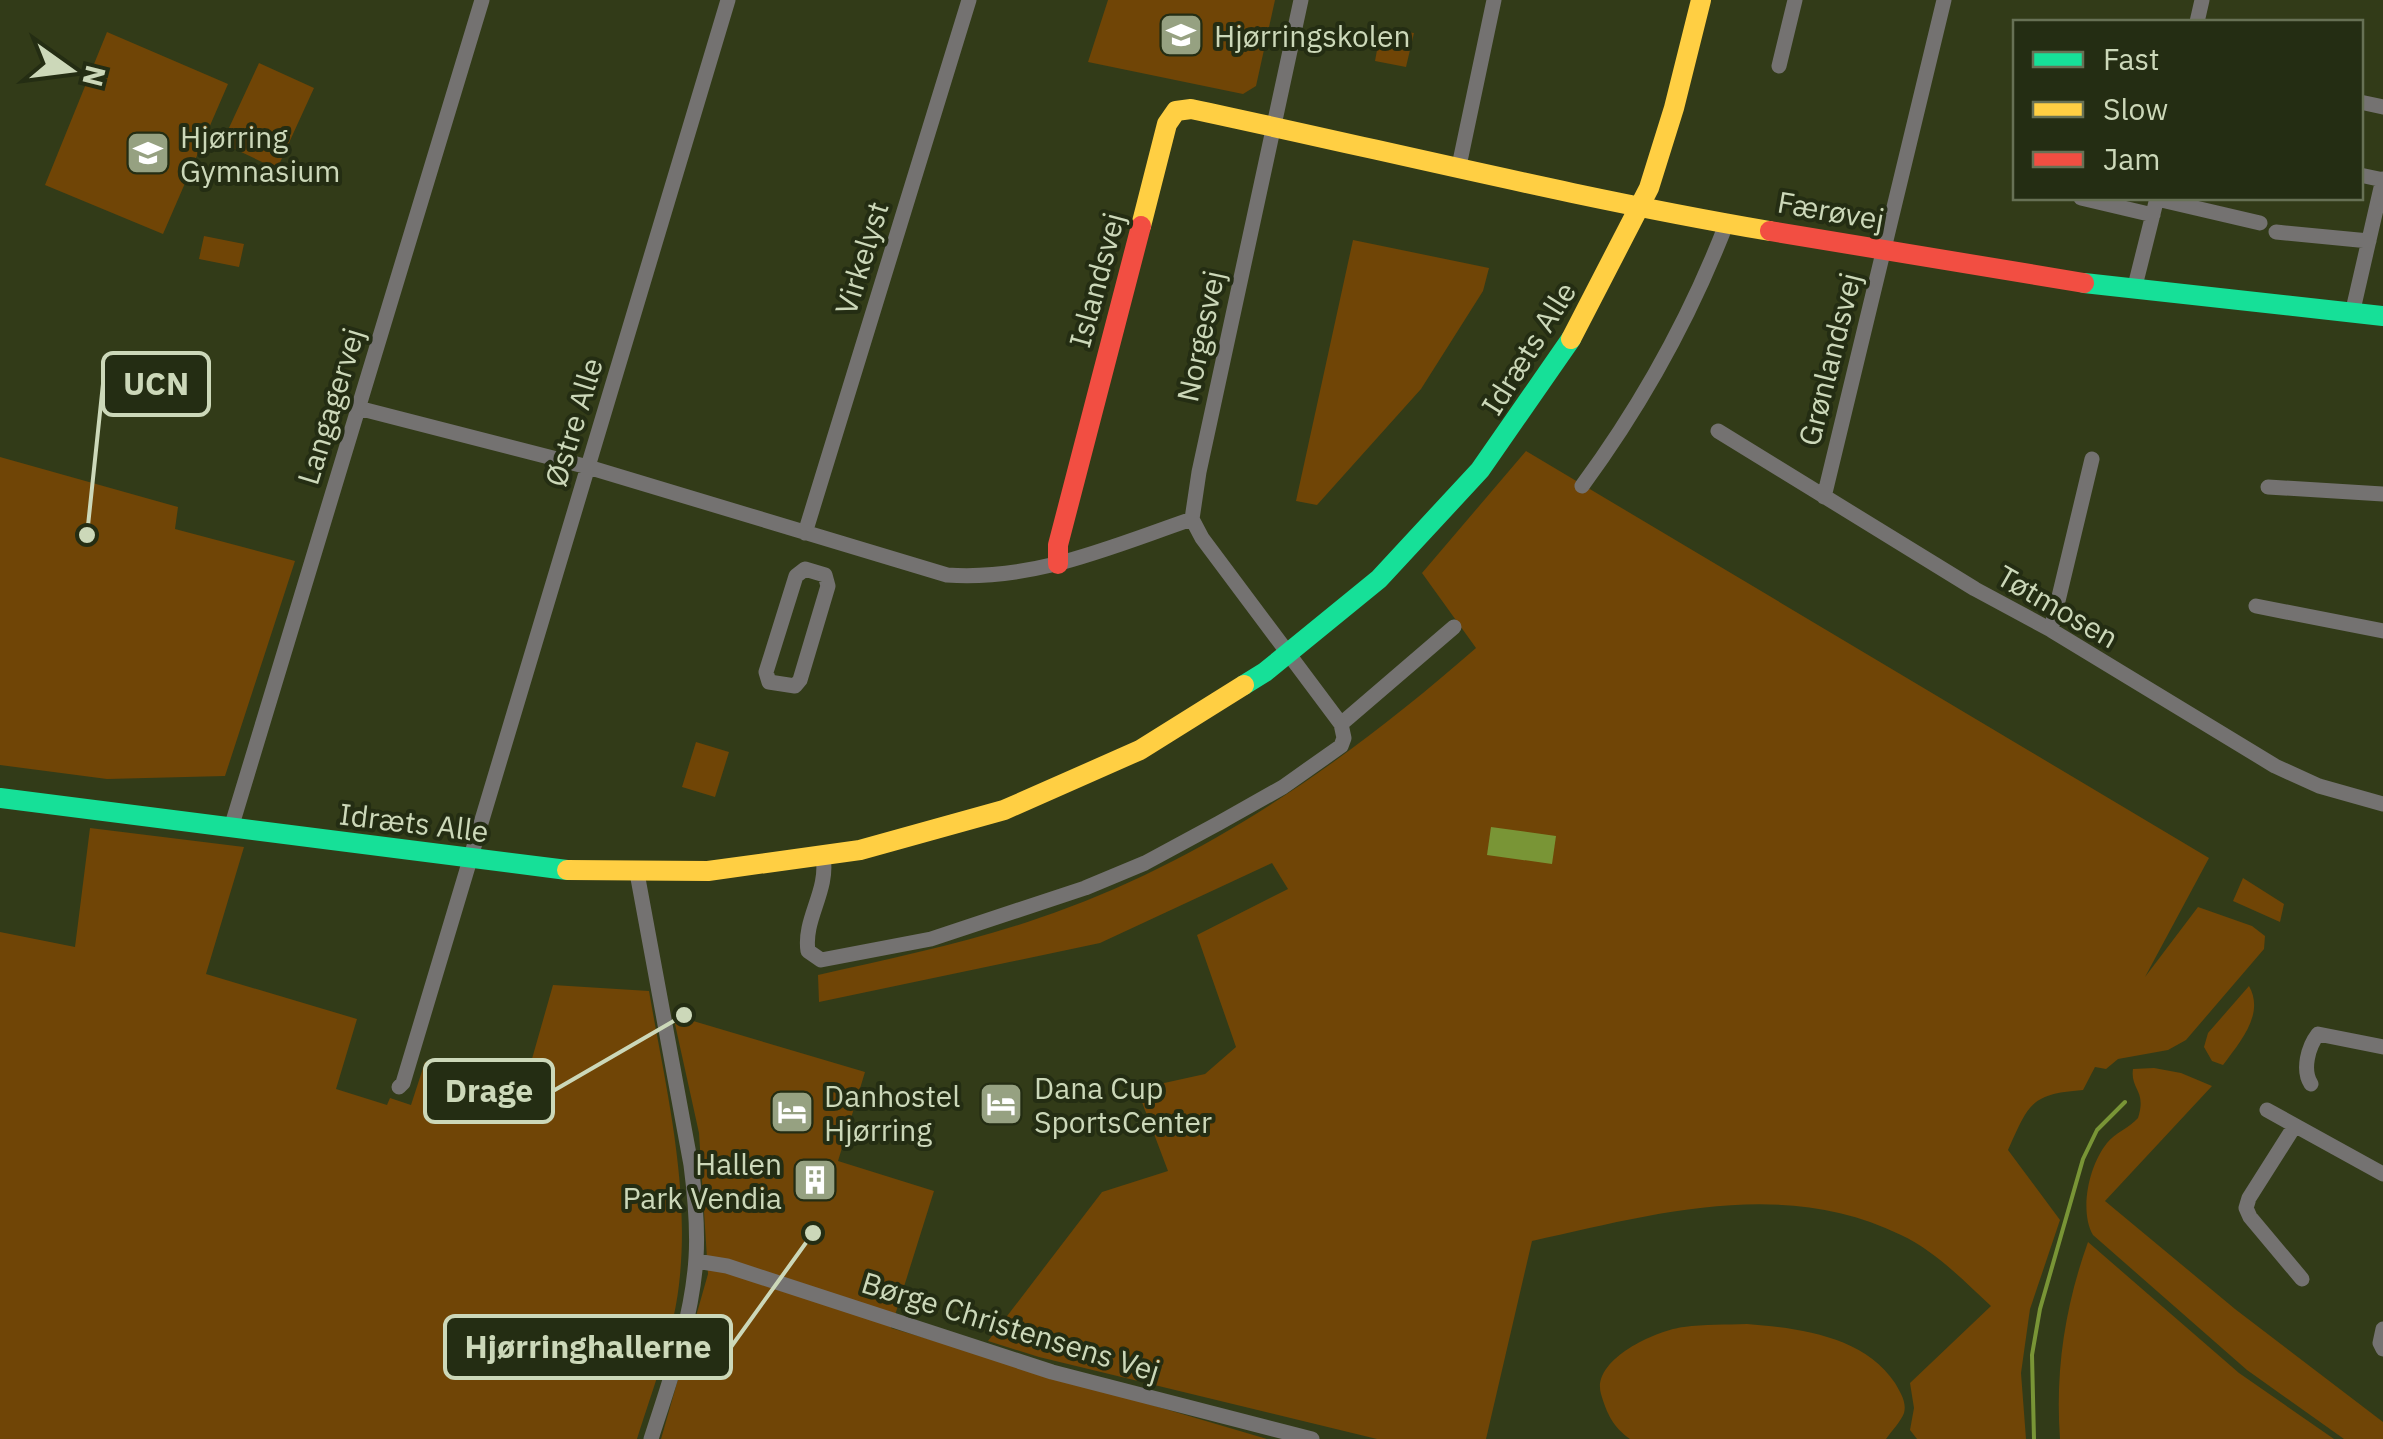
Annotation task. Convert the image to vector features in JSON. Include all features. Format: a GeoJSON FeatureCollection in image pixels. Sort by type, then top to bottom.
{"type":"FeatureCollection","features":[{"type":"Feature","properties":{"kind":"street","name":"Langagervej"},"geometry":{"type":"LineString","coordinates":[[231,828],[482,0]]}},
{"type":"Feature","properties":{"kind":"street","name":"Østre Alle"},"geometry":{"type":"LineString","coordinates":[[399,1087],[728,0]]}},
{"type":"Feature","properties":{"kind":"street","name":"Virkelyst"},"geometry":{"type":"LineString","coordinates":[[805,532],[968,0]]}},
{"type":"Feature","properties":{"kind":"street","name":"Norgesvej"},"geometry":{"type":"LineString","coordinates":[[1192,519],[1301,0]]}},
{"type":"Feature","properties":{"kind":"street"},"geometry":{"type":"LineString","coordinates":[[1459,166],[1494,0]]}},
{"type":"Feature","properties":{"kind":"street","name":"Idræts Alle"},"geometry":{"type":"LineString","coordinates":[[0,798],[470,860],[636,873],[709,872],[823,857],[914,839],[1027,801],[1108,766],[1223,702],[1290,656],[1352,606],[1408,554],[1514,430],[1561,359],[1640,209],[1680,83],[1700,0]]}},
{"type":"Feature","properties":{"kind":"street"},"geometry":{"type":"LineString","coordinates":[[1779,66],[1795,0]]}},
{"type":"Feature","properties":{"kind":"street","name":"Grønlandsvej"},"geometry":{"type":"LineString","coordinates":[[1824,498],[1944,0]]}},
{"type":"Feature","properties":{"kind":"street","name":"Islandsvej"},"geometry":{"type":"LineString","coordinates":[[1058,564],[1063,526],[1167,124],[1176,111],[1191,108],[1274,127]]}},
{"type":"Feature","properties":{"kind":"street","name":"Færøvej"},"geometry":{"type":"LineString","coordinates":[[1274,127],[1640,209],[2134,290],[2383,316]]}},
{"type":"Feature","properties":{"kind":"street"},"geometry":{"type":"LineString","coordinates":[[2352,314],[2374,236],[2383,180]]}},
{"type":"Feature","properties":{"kind":"street"},"geometry":{"type":"LineString","coordinates":[[2107,200],[2156,204],[2260,223]]}},
{"type":"Feature","properties":{"kind":"street"},"geometry":{"type":"LineString","coordinates":[[2134,290],[2156,204]]}},
{"type":"Feature","properties":{"kind":"street"},"geometry":{"type":"LineString","coordinates":[[1582,486],[1651,386],[1705,279],[1727,222]]}},
{"type":"Feature","properties":{"kind":"street"},"geometry":{"type":"LineString","coordinates":[[2276,232],[2374,236]]}},
{"type":"Feature","properties":{"kind":"street"},"geometry":{"type":"LineString","coordinates":[[358,408],[588,467],[946,575],[984,578],[1030,572],[1192,519],[1202,538],[1341,724],[1344,738],[1334,753],[1283,787],[1146,863],[1042,904],[931,939],[833,959],[811,956],[807,938],[825,882],[823,857]]}},
{"type":"Feature","properties":{"kind":"street","name":"Tøtmosen"},"geometry":{"type":"LineString","coordinates":[[1718,431],[1974,589],[2052,630],[2274,766],[2320,786],[2383,804]]}},
{"type":"Feature","properties":{"kind":"street"},"geometry":{"type":"LineString","coordinates":[[2052,630],[2092,458]]}},
{"type":"Feature","properties":{"kind":"street"},"geometry":{"type":"LineString","coordinates":[[2268,487],[2383,494]]}},
{"type":"Feature","properties":{"kind":"street"},"geometry":{"type":"LineString","coordinates":[[814,571],[824,538]]}},
{"type":"Feature","properties":{"kind":"street"},"geometry":{"type":"LineString","coordinates":[[801,570],[814,571],[825,575],[828,586],[800,680],[791,688],[773,683],[766,672],[796,576],[801,570]]}},
{"type":"Feature","properties":{"kind":"street"},"geometry":{"type":"LineString","coordinates":[[2256,606],[2383,632]]}},
{"type":"Feature","properties":{"kind":"street"},"geometry":{"type":"LineString","coordinates":[[1341,724],[1454,627]]}},
{"type":"Feature","properties":{"kind":"street"},"geometry":{"type":"LineString","coordinates":[[636,873],[692,1165],[696,1214],[696,1261],[687,1319],[652,1439]]}},
{"type":"Feature","properties":{"kind":"street"},"geometry":{"type":"LineString","coordinates":[[2311,1084],[2305,1074],[2312,1042],[2318,1034],[2383,1047]]}},
{"type":"Feature","properties":{"kind":"street"},"geometry":{"type":"LineString","coordinates":[[2267,1110],[2383,1174]]}},
{"type":"Feature","properties":{"kind":"street"},"geometry":{"type":"LineString","coordinates":[[2294,1127],[2246,1208],[2302,1279]]}},
{"type":"Feature","properties":{"kind":"street","name":"Børge Christensens Vej"},"geometry":{"type":"LineString","coordinates":[[696,1261],[727,1266],[1109,1388],[1312,1439]]}},
{"type":"Feature","properties":{"kind":"street"},"geometry":{"type":"LineString","coordinates":[[2383,1329],[2383,1350]]}},
{"type":"Feature","properties":{"kind":"shaded area","name":"Hjørringskolen"},"geometry":{"type":"Polygon","coordinates":[[[1108,0],[1275,0],[1256,86],[1243,94],[1088,62],[1108,0]]]}},
{"type":"Feature","properties":{"kind":"shaded area"},"geometry":{"type":"Polygon","coordinates":[[[1381,28],[1414,33],[1406,67],[1375,61],[1381,28]]]}},
{"type":"Feature","properties":{"kind":"shaded area"},"geometry":{"type":"Polygon","coordinates":[[[107,32],[228,84],[163,234],[45,185],[107,32]]]}},
{"type":"Feature","properties":{"kind":"shaded area"},"geometry":{"type":"Polygon","coordinates":[[[259,63],[314,88],[277,169],[222,143],[259,63]]]}},
{"type":"Feature","properties":{"kind":"shaded area"},"geometry":{"type":"Polygon","coordinates":[[[204,236],[244,244],[239,267],[199,259],[204,236]]]}},
{"type":"Feature","properties":{"kind":"shaded area"},"geometry":{"type":"Polygon","coordinates":[[[1353,240],[1489,268],[1483,291],[1421,389],[1317,505],[1296,501],[1353,240]]]}},
{"type":"Feature","properties":{"kind":"shaded area"},"geometry":{"type":"Polygon","coordinates":[[[1526,451],[2209,858],[2145,977],[2198,907],[2252,926],[2265,936],[2264,949],[2186,1040],[2168,1050],[2118,1059],[2106,1069],[2095,1067],[2083,1090],[2052,1095],[2034,1104],[2015,1134],[2008,1150],[2060,1220],[2030,1309],[2021,1373],[2026,1439],[1917,1439],[1910,1430],[1914,1408],[1910,1383],[1991,1306],[1948,1267],[1901,1235],[1856,1217],[1811,1208],[1765,1204],[1718,1206],[1532,1241],[1486,1439],[1377,1439],[1039,1357],[988,1341],[1102,1192],[1168,1171],[1137,1089],[1205,1074],[1236,1047],[1197,935],[1288,889],[1272,863],[1100,943],[819,1002],[818,975],[984,935],[1100,895],[1216,838],[1377,730],[1476,648],[1422,573],[1526,451]]]}},
{"type":"Feature","properties":{"kind":"shaded area"},"geometry":{"type":"Polygon","coordinates":[[[0,457],[178,507],[175,529],[295,561],[225,776],[107,779],[0,765],[0,457]]]}},
{"type":"Feature","properties":{"kind":"shaded area"},"geometry":{"type":"Polygon","coordinates":[[[696,742],[729,752],[715,797],[682,787],[696,742]]]}},
{"type":"Feature","properties":{"kind":"shaded area"},"geometry":{"type":"Polygon","coordinates":[[[1491,827],[1556,836],[1552,864],[1487,855],[1491,827]]]}},
{"type":"Feature","properties":{"kind":"shaded area"},"geometry":{"type":"Polygon","coordinates":[[[90,828],[244,847],[206,974],[357,1019],[336,1089],[387,1105],[390,1098],[411,1105],[425,1062],[522,1094],[553,985],[649,991],[674,1132],[682,1239],[674,1317],[637,1439],[0,1439],[0,932],[75,947],[90,828]]]}},
{"type":"Feature","properties":{"kind":"shaded area"},"geometry":{"type":"Polygon","coordinates":[[[2243,878],[2284,904],[2280,922],[2233,901],[2243,878]]]}},
{"type":"Feature","properties":{"kind":"shaded area"},"geometry":{"type":"Polygon","coordinates":[[[2249,986],[2254,1007],[2248,1027],[2223,1065],[2212,1061],[2204,1047],[2208,1033],[2249,986]]]}},
{"type":"Feature","properties":{"kind":"shaded area"},"geometry":{"type":"Polygon","coordinates":[[[673,1015],[865,1072],[838,1161],[934,1191],[891,1328],[1267,1439],[661,1439],[708,1274],[699,1133],[673,1015]]]}},
{"type":"Feature","properties":{"kind":"shaded area"},"geometry":{"type":"Polygon","coordinates":[[[2133,1069],[2181,1073],[2212,1086],[2105,1201],[2235,1309],[2383,1422],[2383,1439],[2344,1439],[2247,1370],[2093,1235],[2087,1201],[2095,1163],[2110,1139],[2138,1118],[2141,1101],[2133,1069]]]}},
{"type":"Feature","properties":{"kind":"shaded area"},"geometry":{"type":"Polygon","coordinates":[[[2088,1242],[2239,1373],[2334,1439],[2060,1439],[2064,1339],[2073,1290],[2088,1242]]]}},
{"type":"Feature","properties":{"kind":"shaded area"},"geometry":{"type":"Polygon","coordinates":[[[1747,1324],[1829,1337],[1866,1355],[1882,1367],[1899,1390],[1905,1405],[1901,1419],[1886,1439],[1630,1439],[1615,1425],[1603,1401],[1601,1381],[1615,1359],[1628,1349],[1672,1329],[1747,1324]]]}},
{"type":"Feature","properties":{"kind":"waterway"},"geometry":{"type":"LineString","coordinates":[[2034,1439],[2032,1355],[2040,1309],[2083,1159],[2097,1130],[2125,1102]]}},
{"type":"Feature","properties":{"kind":"traffic: fast"},"geometry":{"type":"LineString","coordinates":[[2084,283],[2383,316]]}},
{"type":"Feature","properties":{"kind":"traffic: fast"},"geometry":{"type":"LineString","coordinates":[[1244,685],[1379,579],[1480,470],[1571,339]]}},
{"type":"Feature","properties":{"kind":"traffic: fast"},"geometry":{"type":"LineString","coordinates":[[0,798],[567,870]]}},
{"type":"Feature","properties":{"kind":"traffic: slow"},"geometry":{"type":"LineString","coordinates":[[1571,339],[1649,188],[1701,0]]}},
{"type":"Feature","properties":{"kind":"traffic: slow"},"geometry":{"type":"LineString","coordinates":[[1141,226],[1167,124],[1176,111],[1191,109],[1552,189],[1770,231]]}},
{"type":"Feature","properties":{"kind":"traffic: slow"},"geometry":{"type":"LineString","coordinates":[[567,870],[708,871],[860,850],[1004,810],[1140,750],[1244,685]]}},
{"type":"Feature","properties":{"kind":"traffic: jam"},"geometry":{"type":"LineString","coordinates":[[1058,564],[1058,545],[1141,226]]}},
{"type":"Feature","properties":{"kind":"traffic: jam"},"geometry":{"type":"LineString","coordinates":[[1770,231],[2084,283]]}},
{"type":"Feature","properties":{"kind":"place","name":"Hjørringskolen"},"geometry":{"type":"Point","coordinates":[1181,35]}},
{"type":"Feature","properties":{"kind":"place","name":"Hjørring Gymnasium"},"geometry":{"type":"Point","coordinates":[148,153]}},
{"type":"Feature","properties":{"kind":"place","name":"UCN"},"geometry":{"type":"Point","coordinates":[87,535]}},
{"type":"Feature","properties":{"kind":"place","name":"Drage"},"geometry":{"type":"Point","coordinates":[684,1015]}},
{"type":"Feature","properties":{"kind":"place","name":"Dana Cup SportsCenter"},"geometry":{"type":"Point","coordinates":[1001,1104]}},
{"type":"Feature","properties":{"kind":"place","name":"Danhostel Hjørring"},"geometry":{"type":"Point","coordinates":[792,1112]}},
{"type":"Feature","properties":{"kind":"place","name":"Hallen Park Vendia"},"geometry":{"type":"Point","coordinates":[815,1180]}},
{"type":"Feature","properties":{"kind":"place","name":"Hjørringhallerne"},"geometry":{"type":"Point","coordinates":[813,1233]}}]}
